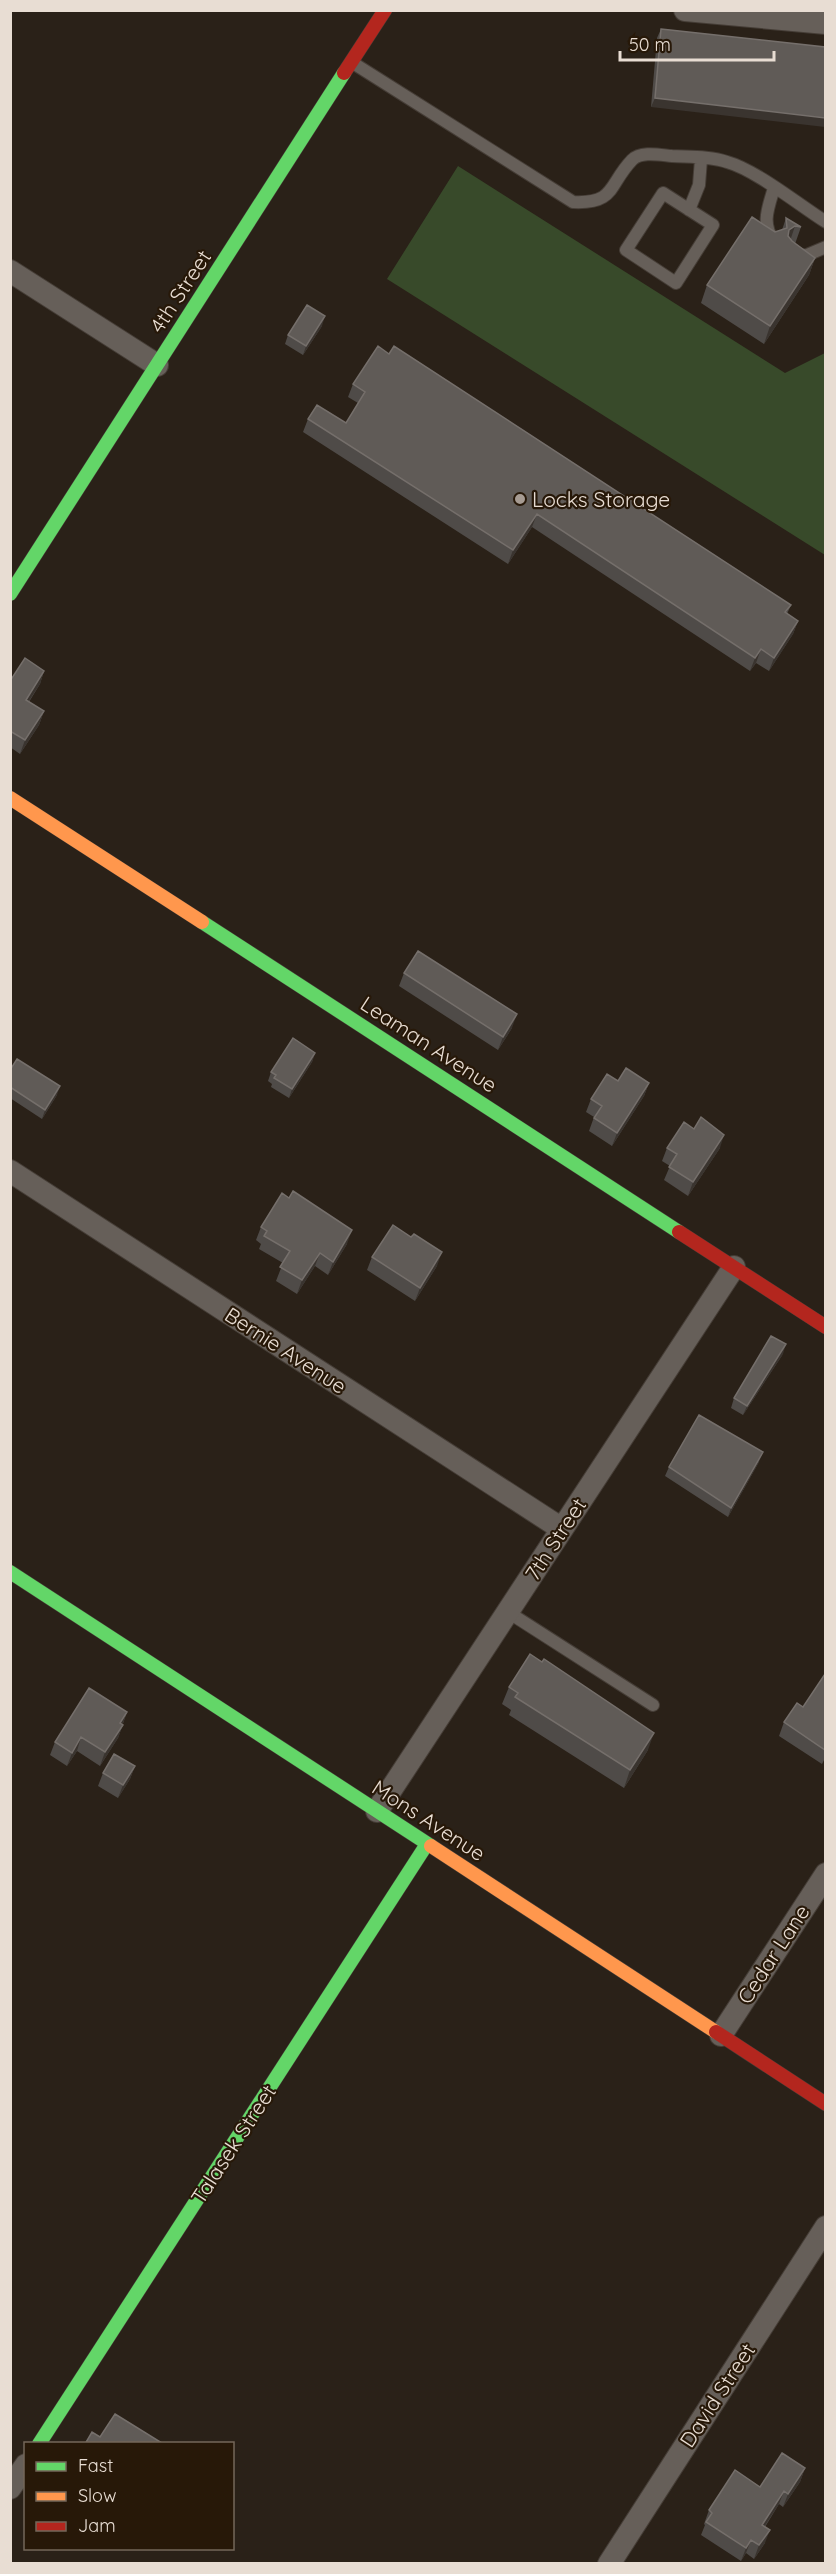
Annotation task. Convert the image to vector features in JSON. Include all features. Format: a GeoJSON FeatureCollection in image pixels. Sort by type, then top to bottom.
{"type":"FeatureCollection","features":[{"type":"Feature","properties":{"kind":"street","name":"4th Street"},"geometry":{"type":"LineString","coordinates":[[10,594],[385,10]]}},
{"type":"Feature","properties":{"kind":"street"},"geometry":{"type":"LineString","coordinates":[[685,10],[825,22]]}},
{"type":"Feature","properties":{"kind":"street"},"geometry":{"type":"LineString","coordinates":[[10,271],[157,365]]}},
{"type":"Feature","properties":{"kind":"street","name":"Leaman Avenue"},"geometry":{"type":"LineString","coordinates":[[10,798],[825,1327]]}},
{"type":"Feature","properties":{"kind":"street","name":"Bernie Avenue"},"geometry":{"type":"LineString","coordinates":[[10,1171],[562,1529]]}},
{"type":"Feature","properties":{"kind":"street","name":"7th Street"},"geometry":{"type":"LineString","coordinates":[[377,1811],[734,1267]]}},
{"type":"Feature","properties":{"kind":"street","name":"Mons Avenue"},"geometry":{"type":"LineString","coordinates":[[10,1572],[825,2104]]}},
{"type":"Feature","properties":{"kind":"street","name":"Talasek Street"},"geometry":{"type":"LineString","coordinates":[[40,2442],[427,1844]]}},
{"type":"Feature","properties":{"kind":"street","name":"Cedar Lane"},"geometry":{"type":"LineString","coordinates":[[721,2035],[825,1874]]}},
{"type":"Feature","properties":{"kind":"street","name":"David Street"},"geometry":{"type":"LineString","coordinates":[[609,2564],[825,2227]]}},
{"type":"Feature","properties":{"kind":"street"},"geometry":{"type":"LineString","coordinates":[[10,2488],[24,2468]]}},
{"type":"Feature","properties":{"kind":"lane"},"geometry":{"type":"LineString","coordinates":[[352,63],[573,202],[588,202],[605,198],[633,158],[643,154],[727,161],[774,188],[825,222]]}},
{"type":"Feature","properties":{"kind":"lane"},"geometry":{"type":"LineString","coordinates":[[689,210],[699,185],[701,159]]}},
{"type":"Feature","properties":{"kind":"lane"},"geometry":{"type":"LineString","coordinates":[[774,188],[766,215],[767,232],[774,241]]}},
{"type":"Feature","properties":{"kind":"lane"},"geometry":{"type":"LineString","coordinates":[[663,193],[689,210],[713,225],[676,283],[626,250],[663,193]]}},
{"type":"Feature","properties":{"kind":"lane"},"geometry":{"type":"LineString","coordinates":[[790,252],[795,256],[807,255],[825,247]]}},
{"type":"Feature","properties":{"kind":"lane"},"geometry":{"type":"LineString","coordinates":[[508,1612],[653,1705]]}},
{"type":"Feature","properties":{"kind":"green space"},"geometry":{"type":"Polygon","coordinates":[[[458,166],[785,373],[825,353],[825,555],[387,279],[458,166]]]}},
{"type":"Feature","properties":{"kind":"building"},"geometry":{"type":"Polygon","coordinates":[[[661,29],[825,47],[825,118],[655,98],[661,29]]]}},
{"type":"Feature","properties":{"kind":"building"},"geometry":{"type":"Polygon","coordinates":[[[752,217],[775,232],[787,228],[786,218],[801,227],[795,226],[789,230],[788,236],[815,258],[770,326],[707,285],[752,217]]]}},
{"type":"Feature","properties":{"kind":"building"},"geometry":{"type":"Polygon","coordinates":[[[307,305],[325,316],[306,346],[288,335],[307,305]]]}},
{"type":"Feature","properties":{"kind":"building"},"geometry":{"type":"Polygon","coordinates":[[[378,346],[389,354],[394,346],[791,605],[785,612],[798,621],[774,658],[761,649],[755,658],[537,514],[513,550],[308,419],[317,405],[346,423],[365,392],[353,384],[378,346]]]}},
{"type":"Feature","properties":{"kind":"building"},"geometry":{"type":"Polygon","coordinates":[[[25,658],[44,671],[26,700],[44,711],[25,740],[10,731],[10,681],[25,658]]]}},
{"type":"Feature","properties":{"kind":"building"},"geometry":{"type":"Polygon","coordinates":[[[418,951],[517,1014],[503,1037],[404,973],[418,951]]]}},
{"type":"Feature","properties":{"kind":"building"},"geometry":{"type":"Polygon","coordinates":[[[293,1038],[315,1053],[292,1089],[274,1078],[276,1075],[271,1072],[293,1038]]]}},
{"type":"Feature","properties":{"kind":"building"},"geometry":{"type":"Polygon","coordinates":[[[17,1059],[60,1086],[45,1110],[10,1087],[10,1070],[17,1059]]]}},
{"type":"Feature","properties":{"kind":"building"},"geometry":{"type":"Polygon","coordinates":[[[626,1068],[649,1083],[617,1133],[594,1118],[602,1106],[591,1099],[607,1074],[618,1081],[626,1068]]]}},
{"type":"Feature","properties":{"kind":"building"},"geometry":{"type":"Polygon","coordinates":[[[701,1117],[724,1135],[693,1182],[669,1167],[677,1154],[667,1148],[684,1122],[694,1129],[701,1117]]]}},
{"type":"Feature","properties":{"kind":"building"},"geometry":{"type":"Polygon","coordinates":[[[293,1191],[352,1230],[333,1262],[320,1253],[302,1280],[280,1267],[290,1251],[264,1236],[267,1231],[261,1227],[282,1193],[289,1198],[293,1191]]]}},
{"type":"Feature","properties":{"kind":"building"},"geometry":{"type":"Polygon","coordinates":[[[393,1225],[411,1237],[414,1234],[442,1252],[420,1288],[372,1257],[393,1225]]]}},
{"type":"Feature","properties":{"kind":"building"},"geometry":{"type":"Polygon","coordinates":[[[771,1336],[786,1344],[747,1406],[734,1398],[771,1336]]]}},
{"type":"Feature","properties":{"kind":"building"},"geometry":{"type":"Polygon","coordinates":[[[699,1415],[763,1452],[731,1508],[669,1467],[699,1415]]]}},
{"type":"Feature","properties":{"kind":"building"},"geometry":{"type":"Polygon","coordinates":[[[530,1654],[542,1662],[544,1659],[654,1733],[630,1770],[515,1697],[518,1693],[509,1687],[530,1654]]]}},
{"type":"Feature","properties":{"kind":"building"},"geometry":{"type":"Polygon","coordinates":[[[825,1674],[825,1750],[784,1722],[797,1703],[803,1707],[825,1674]]]}},
{"type":"Feature","properties":{"kind":"building"},"geometry":{"type":"Polygon","coordinates":[[[89,1688],[127,1712],[120,1723],[123,1725],[105,1752],[81,1737],[72,1753],[55,1742],[89,1688]]]}},
{"type":"Feature","properties":{"kind":"building"},"geometry":{"type":"Polygon","coordinates":[[[114,1754],[135,1766],[123,1785],[103,1773],[114,1754]]]}},
{"type":"Feature","properties":{"kind":"building"},"geometry":{"type":"Polygon","coordinates":[[[115,2414],[160,2442],[86,2442],[92,2432],[100,2437],[115,2414]]]}},
{"type":"Feature","properties":{"kind":"building"},"geometry":{"type":"Polygon","coordinates":[[[782,2453],[805,2468],[788,2494],[784,2491],[762,2525],[770,2530],[759,2545],[751,2540],[746,2548],[706,2522],[712,2513],[709,2510],[735,2470],[760,2487],[782,2453]]]}},
{"type":"Feature","properties":{"kind":"traffic: fast"},"geometry":{"type":"LineString","coordinates":[[10,594],[344,73]]}},
{"type":"Feature","properties":{"kind":"traffic: fast"},"geometry":{"type":"LineString","coordinates":[[202,922],[679,1232]]}},
{"type":"Feature","properties":{"kind":"traffic: fast"},"geometry":{"type":"LineString","coordinates":[[10,1572],[431,1846]]}},
{"type":"Feature","properties":{"kind":"traffic: fast"},"geometry":{"type":"LineString","coordinates":[[40,2442],[427,1844]]}},
{"type":"Feature","properties":{"kind":"traffic: slow"},"geometry":{"type":"LineString","coordinates":[[10,798],[202,922]]}},
{"type":"Feature","properties":{"kind":"traffic: slow"},"geometry":{"type":"LineString","coordinates":[[431,1846],[716,2032]]}},
{"type":"Feature","properties":{"kind":"traffic: jam"},"geometry":{"type":"LineString","coordinates":[[344,73],[385,10]]}},
{"type":"Feature","properties":{"kind":"traffic: jam"},"geometry":{"type":"LineString","coordinates":[[679,1232],[826,1327]]}},
{"type":"Feature","properties":{"kind":"traffic: jam"},"geometry":{"type":"LineString","coordinates":[[716,2032],[826,2104]]}},
{"type":"Feature","properties":{"kind":"place","name":"Locks Storage"},"geometry":{"type":"Point","coordinates":[520,499]}}]}
